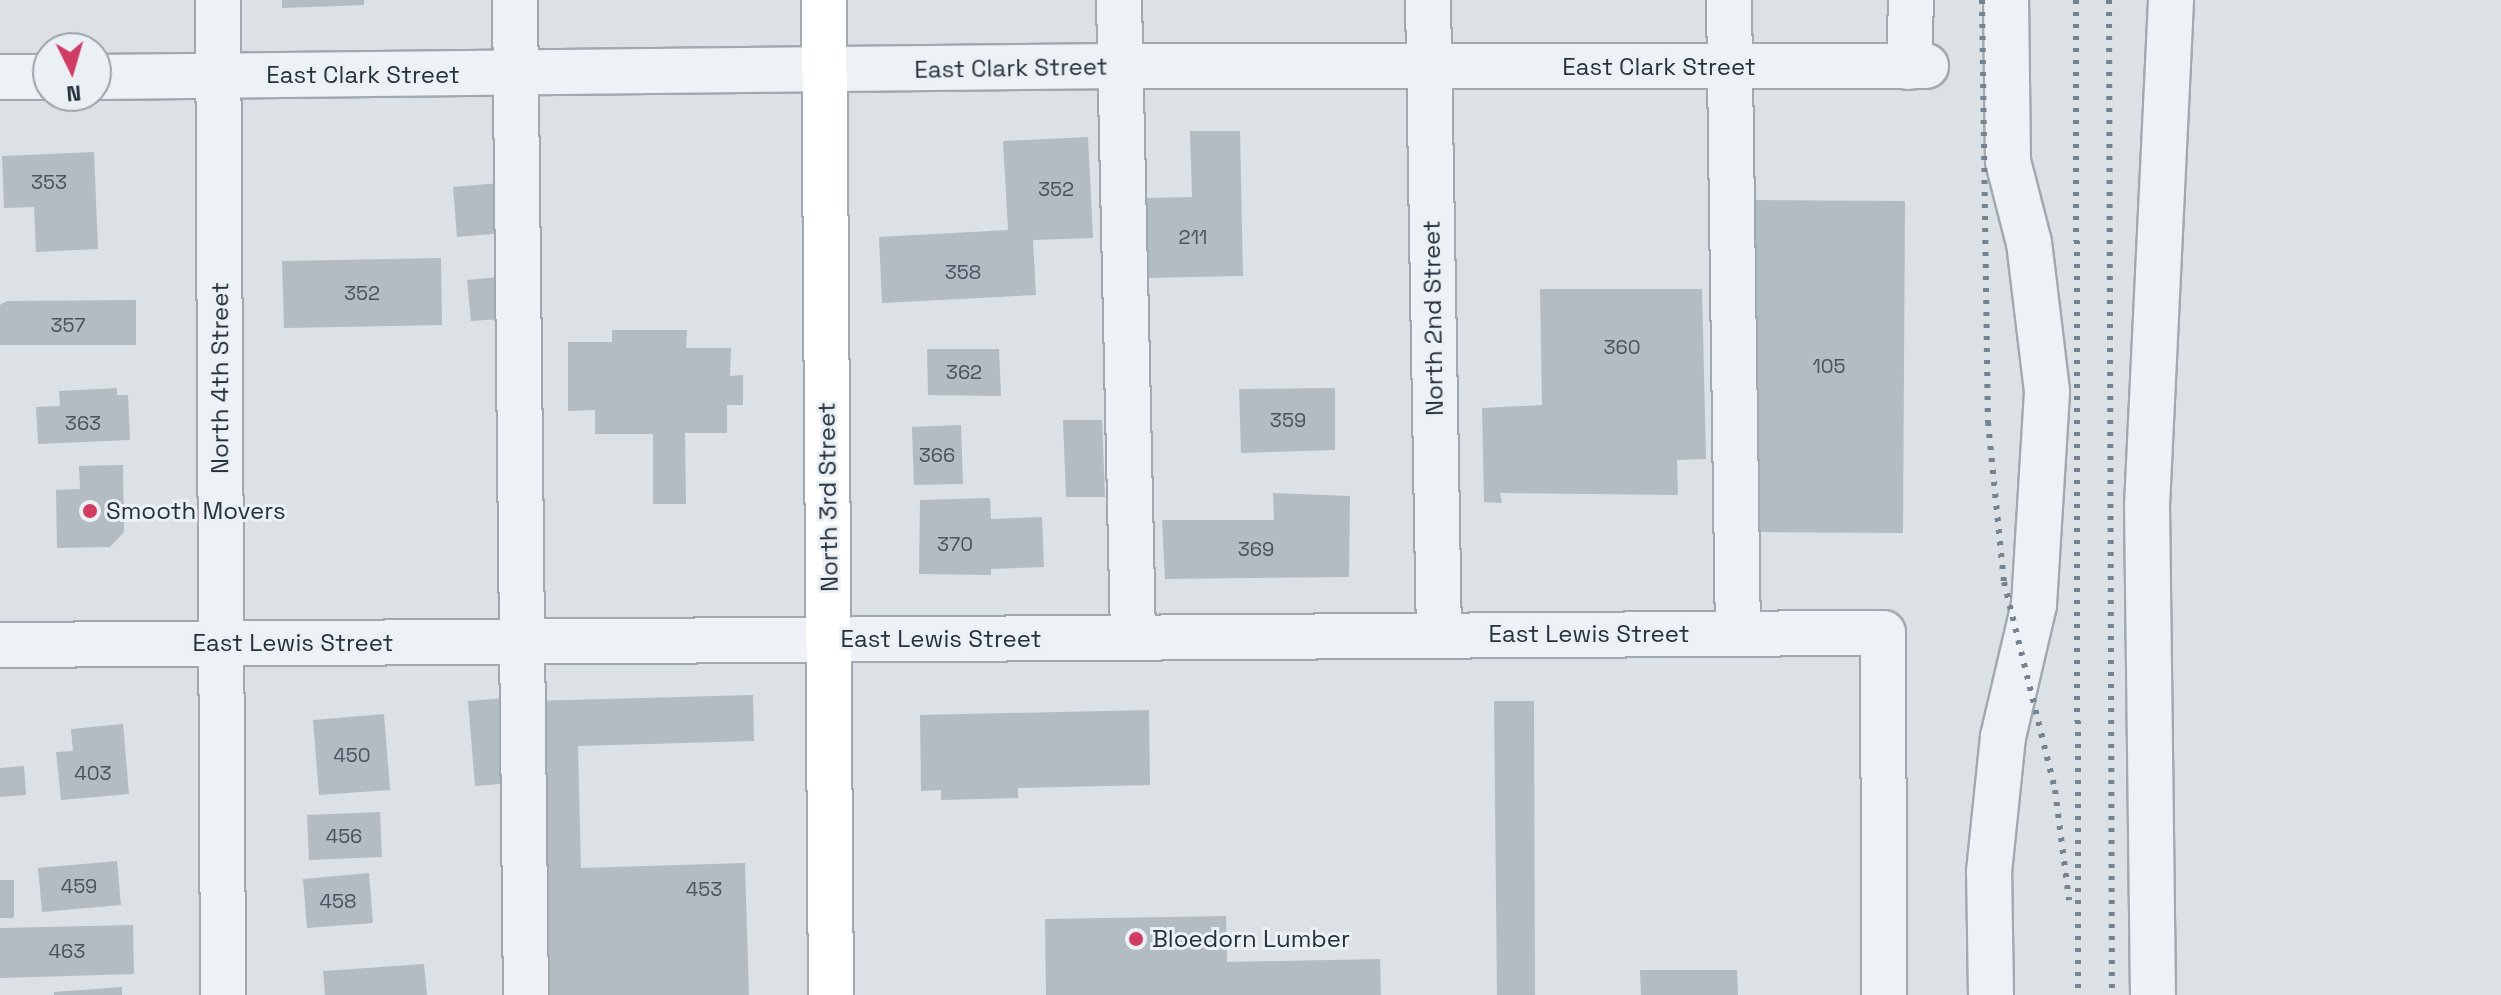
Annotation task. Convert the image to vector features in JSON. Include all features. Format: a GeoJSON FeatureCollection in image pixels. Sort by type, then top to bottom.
{"type":"FeatureCollection","features":[{"type":"Feature","properties":{"kind":"main road","name":"North 3rd Street"},"geometry":{"type":"LineString","coordinates":[[824,0],[831,995]]}},
{"type":"Feature","properties":{"kind":"street","name":"North 4th Street"},"geometry":{"type":"LineString","coordinates":[[218,0],[223,995]]}},
{"type":"Feature","properties":{"kind":"street"},"geometry":{"type":"LineString","coordinates":[[515,0],[526,995]]}},
{"type":"Feature","properties":{"kind":"street"},"geometry":{"type":"LineString","coordinates":[[1119,0],[1118,66],[1133,638]]}},
{"type":"Feature","properties":{"kind":"street","name":"North 2nd Street"},"geometry":{"type":"LineString","coordinates":[[1428,0],[1439,635]]}},
{"type":"Feature","properties":{"kind":"street"},"geometry":{"type":"LineString","coordinates":[[1729,0],[1738,633]]}},
{"type":"Feature","properties":{"kind":"street","name":"East Clark Street"},"geometry":{"type":"LineString","coordinates":[[112,77],[515,75],[1118,66],[1917,67],[1911,0]]}},
{"type":"Feature","properties":{"kind":"street"},"geometry":{"type":"LineString","coordinates":[[1991,995],[1989,872],[2003,737],[2034,605],[2047,391],[2029,243],[2008,161],[2006,0]]}},
{"type":"Feature","properties":{"kind":"street"},"geometry":{"type":"LineString","coordinates":[[2153,995],[2147,506],[2171,0]]}},
{"type":"Feature","properties":{"kind":"street"},"geometry":{"type":"LineString","coordinates":[[0,77],[32,77]]}},
{"type":"Feature","properties":{"kind":"street","name":"East Lewis Street"},"geometry":{"type":"LineString","coordinates":[[0,645],[1883,633],[1884,995]]}},
{"type":"Feature","properties":{"kind":"building"},"geometry":{"type":"Polygon","coordinates":[[[282,0],[364,0],[364,5],[282,8],[282,0]]]}},
{"type":"Feature","properties":{"kind":"building"},"geometry":{"type":"Polygon","coordinates":[[[1190,131],[1240,131],[1243,276],[1145,278],[1143,198],[1192,197],[1190,131]]]}},
{"type":"Feature","properties":{"kind":"building"},"geometry":{"type":"Polygon","coordinates":[[[1088,137],[1093,238],[1033,240],[1036,295],[882,303],[879,237],[1008,230],[1003,141],[1088,137]]]}},
{"type":"Feature","properties":{"kind":"building"},"geometry":{"type":"Polygon","coordinates":[[[94,152],[98,249],[36,252],[34,207],[4,208],[2,156],[94,152]]]}},
{"type":"Feature","properties":{"kind":"building"},"geometry":{"type":"Polygon","coordinates":[[[500,183],[504,233],[457,237],[453,187],[500,183]]]}},
{"type":"Feature","properties":{"kind":"building"},"geometry":{"type":"Polygon","coordinates":[[[1755,200],[1905,201],[1903,533],[1753,532],[1755,200]]]}},
{"type":"Feature","properties":{"kind":"building"},"geometry":{"type":"Polygon","coordinates":[[[441,258],[442,325],[284,328],[282,261],[441,258]]]}},
{"type":"Feature","properties":{"kind":"building"},"geometry":{"type":"Polygon","coordinates":[[[499,277],[502,319],[471,321],[467,280],[499,277]]]}},
{"type":"Feature","properties":{"kind":"building"},"geometry":{"type":"Polygon","coordinates":[[[1540,289],[1702,289],[1706,459],[1677,460],[1678,495],[1500,493],[1502,503],[1484,502],[1482,408],[1542,405],[1540,289]]]}},
{"type":"Feature","properties":{"kind":"building"},"geometry":{"type":"Polygon","coordinates":[[[136,300],[136,345],[0,345],[0,305],[7,301],[136,300]]]}},
{"type":"Feature","properties":{"kind":"building"},"geometry":{"type":"Polygon","coordinates":[[[612,330],[687,330],[686,348],[731,348],[730,376],[743,375],[743,405],[727,405],[727,433],[685,433],[686,504],[653,504],[653,434],[595,434],[595,410],[568,411],[568,342],[612,342],[612,330]]]}},
{"type":"Feature","properties":{"kind":"building"},"geometry":{"type":"Polygon","coordinates":[[[927,349],[999,349],[1001,396],[928,395],[927,349]]]}},
{"type":"Feature","properties":{"kind":"building"},"geometry":{"type":"Polygon","coordinates":[[[117,388],[117,395],[128,395],[130,440],[38,444],[36,407],[60,406],[59,391],[117,388]]]}},
{"type":"Feature","properties":{"kind":"building"},"geometry":{"type":"Polygon","coordinates":[[[1335,388],[1335,450],[1241,453],[1239,389],[1335,388]]]}},
{"type":"Feature","properties":{"kind":"building"},"geometry":{"type":"Polygon","coordinates":[[[1063,420],[1102,420],[1105,497],[1066,497],[1063,420]]]}},
{"type":"Feature","properties":{"kind":"building"},"geometry":{"type":"Polygon","coordinates":[[[961,425],[963,484],[914,485],[912,427],[961,425]]]}},
{"type":"Feature","properties":{"kind":"building","name":"Smooth Movers"},"geometry":{"type":"Polygon","coordinates":[[[123,465],[124,532],[110,547],[57,548],[56,490],[80,489],[79,466],[123,465]]]}},
{"type":"Feature","properties":{"kind":"building"},"geometry":{"type":"Polygon","coordinates":[[[1273,493],[1350,496],[1349,577],[1165,579],[1162,520],[1274,520],[1273,493]]]}},
{"type":"Feature","properties":{"kind":"building"},"geometry":{"type":"Polygon","coordinates":[[[990,498],[991,519],[1042,517],[1044,567],[991,569],[991,575],[919,574],[920,500],[990,498]]]}},
{"type":"Feature","properties":{"kind":"building"},"geometry":{"type":"Polygon","coordinates":[[[753,695],[754,741],[578,746],[581,868],[745,863],[749,995],[535,995],[531,701],[753,695]]]}},
{"type":"Feature","properties":{"kind":"building"},"geometry":{"type":"Polygon","coordinates":[[[505,698],[512,783],[475,786],[468,701],[505,698]]]}},
{"type":"Feature","properties":{"kind":"building"},"geometry":{"type":"Polygon","coordinates":[[[1494,701],[1534,701],[1535,995],[1497,995],[1494,701]]]}},
{"type":"Feature","properties":{"kind":"building"},"geometry":{"type":"Polygon","coordinates":[[[1149,710],[1150,785],[1018,788],[1018,798],[941,800],[941,790],[921,791],[920,715],[1149,710]]]}},
{"type":"Feature","properties":{"kind":"building"},"geometry":{"type":"Polygon","coordinates":[[[384,714],[390,790],[319,795],[313,720],[384,714]]]}},
{"type":"Feature","properties":{"kind":"building"},"geometry":{"type":"Polygon","coordinates":[[[123,724],[129,794],[61,800],[56,752],[73,751],[71,729],[123,724]]]}},
{"type":"Feature","properties":{"kind":"building"},"geometry":{"type":"Polygon","coordinates":[[[24,766],[26,795],[0,797],[0,768],[24,766]]]}},
{"type":"Feature","properties":{"kind":"building"},"geometry":{"type":"Polygon","coordinates":[[[380,812],[382,857],[309,860],[307,815],[380,812]]]}},
{"type":"Feature","properties":{"kind":"building"},"geometry":{"type":"Polygon","coordinates":[[[117,861],[121,905],[42,912],[38,868],[117,861]]]}},
{"type":"Feature","properties":{"kind":"building"},"geometry":{"type":"Polygon","coordinates":[[[369,873],[373,923],[307,928],[303,879],[369,873]]]}},
{"type":"Feature","properties":{"kind":"building"},"geometry":{"type":"Polygon","coordinates":[[[0,880],[14,880],[14,918],[0,918],[0,880]]]}},
{"type":"Feature","properties":{"kind":"building","name":"Bloedorn Lumber"},"geometry":{"type":"Polygon","coordinates":[[[1226,916],[1227,962],[1380,959],[1381,995],[1046,995],[1045,919],[1226,916]]]}},
{"type":"Feature","properties":{"kind":"building"},"geometry":{"type":"Polygon","coordinates":[[[133,925],[134,974],[0,978],[0,928],[133,925]]]}},
{"type":"Feature","properties":{"kind":"building"},"geometry":{"type":"Polygon","coordinates":[[[424,964],[427,995],[325,995],[323,971],[424,964]]]}},
{"type":"Feature","properties":{"kind":"building"},"geometry":{"type":"Polygon","coordinates":[[[1640,970],[1737,970],[1738,995],[1641,995],[1640,970]]]}},
{"type":"Feature","properties":{"kind":"building"},"geometry":{"type":"Polygon","coordinates":[[[122,987],[122,995],[54,995],[54,992],[122,987]]]}},
{"type":"Feature","properties":{"kind":"railway"},"geometry":{"type":"LineString","coordinates":[[1982,0],[1988,422],[2004,582],[2055,790],[2069,900]]}},
{"type":"Feature","properties":{"kind":"railway"},"geometry":{"type":"LineString","coordinates":[[2076,0],[2078,995]]}},
{"type":"Feature","properties":{"kind":"railway"},"geometry":{"type":"LineString","coordinates":[[2109,0],[2112,995]]}},
{"type":"Feature","properties":{"kind":"place","name":"Smooth Movers"},"geometry":{"type":"Point","coordinates":[90,511]}},
{"type":"Feature","properties":{"kind":"place","name":"Bloedorn Lumber"},"geometry":{"type":"Point","coordinates":[1136,939]}}]}
